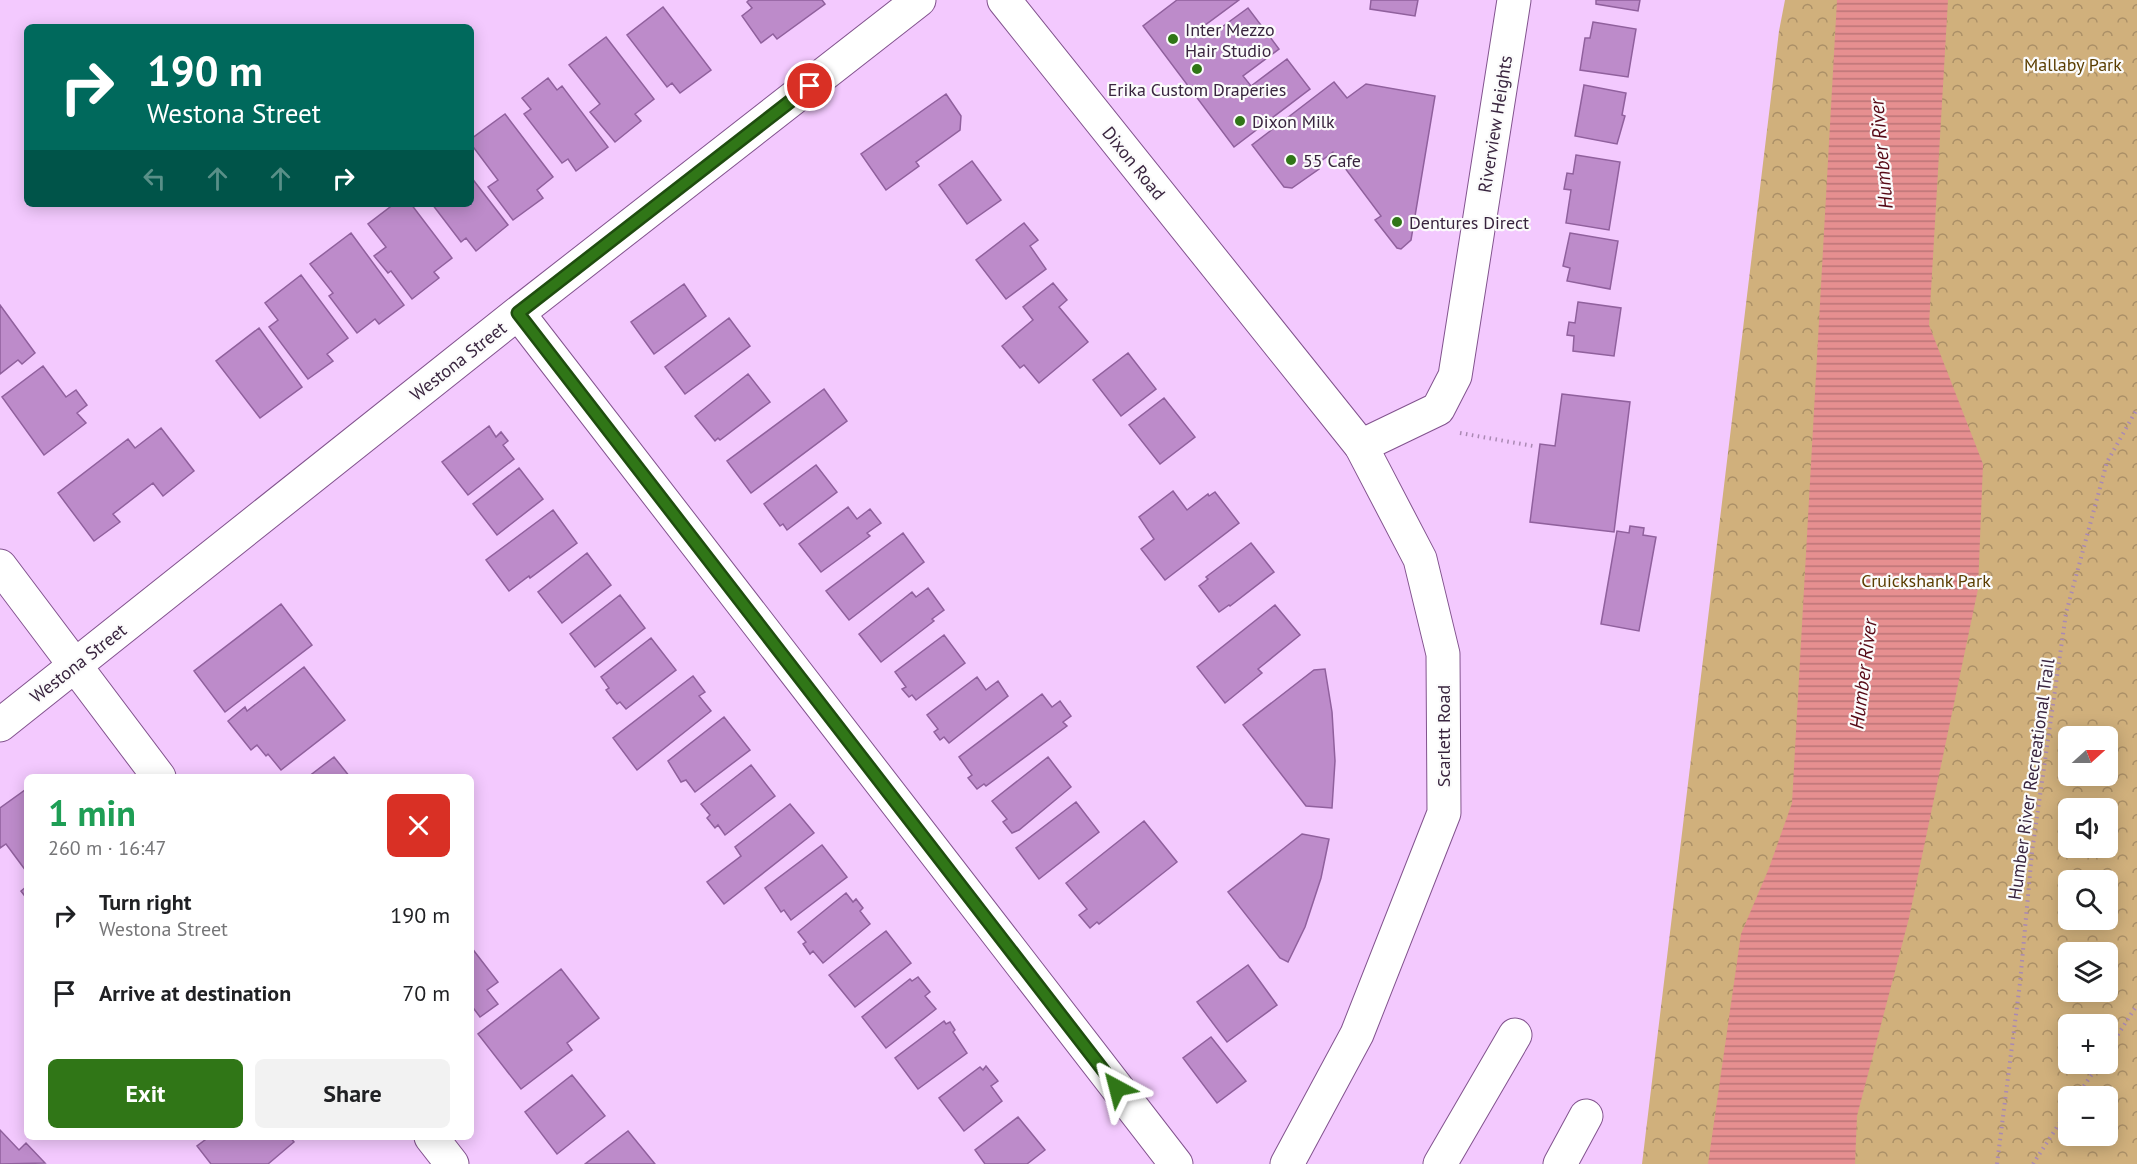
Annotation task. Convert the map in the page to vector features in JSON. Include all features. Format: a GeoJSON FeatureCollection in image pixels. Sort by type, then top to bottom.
{"type":"FeatureCollection","features":[{"type":"Feature","properties":{"kind":"street","name":"Westona Street"},"geometry":{"type":"LineString","coordinates":[[0,725],[518,313],[919,0]]}},
{"type":"Feature","properties":{"kind":"street","name":"Dixon Road"},"geometry":{"type":"LineString","coordinates":[[1004,0],[1265,325]]}},
{"type":"Feature","properties":{"kind":"street","name":"Riverview Heights"},"geometry":{"type":"LineString","coordinates":[[1361,446],[1438,409],[1455,376],[1514,0]]}},
{"type":"Feature","properties":{"kind":"street"},"geometry":{"type":"LineString","coordinates":[[518,313],[1176,1164]]}},
{"type":"Feature","properties":{"kind":"street","name":"Scarlett Road"},"geometry":{"type":"LineString","coordinates":[[1265,325],[1361,446],[1420,559],[1443,654],[1443,813],[1357,1034],[1287,1164]]}},
{"type":"Feature","properties":{"kind":"street"},"geometry":{"type":"LineString","coordinates":[[0,566],[157,774]]}},
{"type":"Feature","properties":{"kind":"street"},"geometry":{"type":"LineString","coordinates":[[1440,1164],[1515,1035]]}},
{"type":"Feature","properties":{"kind":"street"},"geometry":{"type":"LineString","coordinates":[[1560,1164],[1586,1116]]}},
{"type":"Feature","properties":{"kind":"street"},"geometry":{"type":"LineString","coordinates":[[433,1140],[452,1164]]}},
{"type":"Feature","properties":{"kind":"path","name":"Humber River Recreational Trail"},"geometry":{"type":"LineString","coordinates":[[1997,1164],[2020,983],[2032,852],[2067,613],[2107,462],[2137,409]]}},
{"type":"Feature","properties":{"kind":"path"},"geometry":{"type":"LineString","coordinates":[[1452,432],[1533,446]]}},
{"type":"Feature","properties":{"kind":"path"},"geometry":{"type":"LineString","coordinates":[[2118,1035],[2137,1006]]}},
{"type":"Feature","properties":{"kind":"path"},"geometry":{"type":"LineString","coordinates":[[2033,1164],[2058,1125]]}},
{"type":"Feature","properties":{"kind":"green space","name":"Cruickshank Park"},"geometry":{"type":"Polygon","coordinates":[[[1785,0],[2137,0],[2137,1164],[1642,1164],[1779,31],[1785,0]]]}},
{"type":"Feature","properties":{"kind":"water","name":"Humber River"},"geometry":{"type":"Polygon","coordinates":[[[1837,0],[1948,0],[1929,325],[1983,464],[1978,589],[1909,918],[1857,1116],[1855,1164],[1708,1164],[1741,934],[1769,868],[1792,803],[1837,0]]]}},
{"type":"Feature","properties":{"kind":"building"},"geometry":{"type":"Polygon","coordinates":[[[749,0],[822,0],[825,4],[777,39],[773,34],[761,43],[742,16],[752,8],[747,2],[749,0]]]}},
{"type":"Feature","properties":{"kind":"building"},"geometry":{"type":"Polygon","coordinates":[[[1177,0],[1239,0],[1204,26],[1211,35],[1248,8],[1279,49],[1243,76],[1251,86],[1287,59],[1310,89],[1234,147],[1143,26],[1177,0]]]}},
{"type":"Feature","properties":{"kind":"building"},"geometry":{"type":"Polygon","coordinates":[[[1371,0],[1418,0],[1415,16],[1370,9],[1371,0]]]}},
{"type":"Feature","properties":{"kind":"building"},"geometry":{"type":"Polygon","coordinates":[[[1596,0],[1640,0],[1638,11],[1596,4],[1596,0]]]}},
{"type":"Feature","properties":{"kind":"building"},"geometry":{"type":"Polygon","coordinates":[[[663,7],[711,70],[680,93],[672,83],[667,87],[627,35],[663,7]]]}},
{"type":"Feature","properties":{"kind":"building"},"geometry":{"type":"Polygon","coordinates":[[[1593,22],[1636,29],[1628,77],[1580,70],[1585,38],[1590,38],[1593,22]]]}},
{"type":"Feature","properties":{"kind":"building"},"geometry":{"type":"Polygon","coordinates":[[[606,37],[654,99],[635,114],[641,121],[615,142],[590,112],[600,104],[569,65],[606,37]]]}},
{"type":"Feature","properties":{"kind":"building"},"geometry":{"type":"Polygon","coordinates":[[[548,78],[557,90],[562,86],[608,147],[576,171],[568,159],[562,163],[524,114],[531,109],[522,98],[548,78]]]}},
{"type":"Feature","properties":{"kind":"building"},"geometry":{"type":"Polygon","coordinates":[[[1334,82],[1347,98],[1366,84],[1435,96],[1411,240],[1401,249],[1397,248],[1375,220],[1381,216],[1333,152],[1316,165],[1319,169],[1292,188],[1284,187],[1252,145],[1334,82]]]}},
{"type":"Feature","properties":{"kind":"building"},"geometry":{"type":"Polygon","coordinates":[[[1584,85],[1626,93],[1622,115],[1625,116],[1617,144],[1575,136],[1584,85]]]}},
{"type":"Feature","properties":{"kind":"building"},"geometry":{"type":"Polygon","coordinates":[[[946,94],[961,116],[960,130],[916,162],[919,166],[886,190],[861,154],[946,94]]]}},
{"type":"Feature","properties":{"kind":"building"},"geometry":{"type":"Polygon","coordinates":[[[505,114],[553,177],[537,190],[543,198],[513,220],[488,187],[498,180],[474,148],[474,137],[505,114]]]}},
{"type":"Feature","properties":{"kind":"building"},"geometry":{"type":"Polygon","coordinates":[[[1576,155],[1620,162],[1609,230],[1566,223],[1571,190],[1564,189],[1567,173],[1573,174],[1576,155]]]}},
{"type":"Feature","properties":{"kind":"building"},"geometry":{"type":"Polygon","coordinates":[[[972,161],[1001,200],[967,224],[939,185],[972,161]]]}},
{"type":"Feature","properties":{"kind":"building"},"geometry":{"type":"Polygon","coordinates":[[[474,181],[508,225],[476,251],[466,238],[461,242],[434,207],[474,207],[474,181]]]}},
{"type":"Feature","properties":{"kind":"building"},"geometry":{"type":"Polygon","coordinates":[[[390,207],[413,207],[452,258],[434,272],[439,278],[412,299],[391,271],[388,273],[374,256],[386,247],[368,224],[390,207]]]}},
{"type":"Feature","properties":{"kind":"building"},"geometry":{"type":"Polygon","coordinates":[[[1024,223],[1038,240],[1030,246],[1046,269],[1006,299],[976,260],[1024,223]]]}},
{"type":"Feature","properties":{"kind":"building"},"geometry":{"type":"Polygon","coordinates":[[[351,233],[404,305],[379,324],[375,319],[357,333],[329,296],[333,293],[310,264],[351,233]]]}},
{"type":"Feature","properties":{"kind":"building"},"geometry":{"type":"Polygon","coordinates":[[[1570,233],[1618,241],[1610,289],[1567,281],[1570,268],[1563,266],[1570,233]]]}},
{"type":"Feature","properties":{"kind":"building"},"geometry":{"type":"Polygon","coordinates":[[[301,275],[348,338],[327,354],[333,361],[308,379],[269,327],[278,320],[265,303],[301,275]]]}},
{"type":"Feature","properties":{"kind":"building"},"geometry":{"type":"Polygon","coordinates":[[[1053,283],[1067,300],[1059,307],[1088,342],[1039,383],[1024,365],[1020,368],[1002,346],[1033,320],[1023,307],[1053,283]]]}},
{"type":"Feature","properties":{"kind":"building"},"geometry":{"type":"Polygon","coordinates":[[[684,284],[706,316],[654,354],[631,322],[684,284]]]}},
{"type":"Feature","properties":{"kind":"building"},"geometry":{"type":"Polygon","coordinates":[[[1578,302],[1621,308],[1614,356],[1573,351],[1574,336],[1567,335],[1569,322],[1575,323],[1578,302]]]}},
{"type":"Feature","properties":{"kind":"building"},"geometry":{"type":"Polygon","coordinates":[[[0,305],[35,353],[22,364],[18,360],[0,374],[0,305]]]}},
{"type":"Feature","properties":{"kind":"building"},"geometry":{"type":"Polygon","coordinates":[[[729,318],[750,346],[685,394],[665,367],[729,318]]]}},
{"type":"Feature","properties":{"kind":"building"},"geometry":{"type":"Polygon","coordinates":[[[259,328],[302,387],[260,418],[216,361],[259,328]]]}},
{"type":"Feature","properties":{"kind":"building"},"geometry":{"type":"Polygon","coordinates":[[[1128,353],[1156,389],[1121,416],[1093,380],[1128,353]]]}},
{"type":"Feature","properties":{"kind":"building"},"geometry":{"type":"Polygon","coordinates":[[[43,366],[66,397],[76,390],[87,405],[77,413],[86,423],[44,455],[2,397],[43,366]]]}},
{"type":"Feature","properties":{"kind":"building"},"geometry":{"type":"Polygon","coordinates":[[[748,374],[770,402],[720,440],[718,438],[715,441],[695,416],[748,374]]]}},
{"type":"Feature","properties":{"kind":"building"},"geometry":{"type":"Polygon","coordinates":[[[824,389],[847,421],[751,493],[727,461],[824,389]]]}},
{"type":"Feature","properties":{"kind":"building"},"geometry":{"type":"Polygon","coordinates":[[[1562,394],[1630,402],[1614,532],[1530,522],[1540,444],[1555,446],[1562,394]]]}},
{"type":"Feature","properties":{"kind":"building"},"geometry":{"type":"Polygon","coordinates":[[[1164,398],[1195,437],[1160,464],[1129,425],[1164,398]]]}},
{"type":"Feature","properties":{"kind":"building"},"geometry":{"type":"Polygon","coordinates":[[[489,426],[496,437],[501,432],[508,441],[503,445],[514,459],[468,495],[442,462],[489,426]]]}},
{"type":"Feature","properties":{"kind":"building"},"geometry":{"type":"Polygon","coordinates":[[[161,428],[194,471],[163,496],[153,483],[113,514],[120,522],[94,541],[58,493],[128,439],[135,448],[161,428]]]}},
{"type":"Feature","properties":{"kind":"building"},"geometry":{"type":"Polygon","coordinates":[[[816,465],[837,492],[787,530],[783,524],[780,526],[764,504],[816,465]]]}},
{"type":"Feature","properties":{"kind":"building"},"geometry":{"type":"Polygon","coordinates":[[[519,468],[543,499],[497,535],[473,504],[519,468]]]}},
{"type":"Feature","properties":{"kind":"building"},"geometry":{"type":"Polygon","coordinates":[[[1173,491],[1187,510],[1208,494],[1209,496],[1215,492],[1239,523],[1165,580],[1141,549],[1154,539],[1139,517],[1173,491]]]}},
{"type":"Feature","properties":{"kind":"building"},"geometry":{"type":"Polygon","coordinates":[[[848,507],[857,519],[870,509],[881,523],[867,533],[870,536],[821,572],[799,544],[848,507]]]}},
{"type":"Feature","properties":{"kind":"building"},"geometry":{"type":"Polygon","coordinates":[[[553,510],[577,543],[509,591],[486,560],[553,510]]]}},
{"type":"Feature","properties":{"kind":"building"},"geometry":{"type":"Polygon","coordinates":[[[1630,526],[1644,528],[1643,535],[1656,537],[1639,631],[1601,624],[1617,531],[1629,533],[1630,526]]]}},
{"type":"Feature","properties":{"kind":"building"},"geometry":{"type":"Polygon","coordinates":[[[903,533],[924,562],[849,620],[826,591],[903,533]]]}},
{"type":"Feature","properties":{"kind":"building"},"geometry":{"type":"Polygon","coordinates":[[[1251,543],[1274,572],[1219,612],[1199,586],[1208,579],[1206,577],[1251,543]]]}},
{"type":"Feature","properties":{"kind":"building"},"geometry":{"type":"Polygon","coordinates":[[[587,553],[611,585],[562,623],[538,592],[587,553]]]}},
{"type":"Feature","properties":{"kind":"building"},"geometry":{"type":"Polygon","coordinates":[[[928,588],[944,610],[932,619],[934,621],[881,662],[859,634],[912,592],[916,597],[928,588]]]}},
{"type":"Feature","properties":{"kind":"building"},"geometry":{"type":"Polygon","coordinates":[[[620,595],[645,628],[595,667],[570,634],[620,595]]]}},
{"type":"Feature","properties":{"kind":"building"},"geometry":{"type":"Polygon","coordinates":[[[281,604],[312,645],[225,712],[194,671],[281,604]]]}},
{"type":"Feature","properties":{"kind":"building"},"geometry":{"type":"Polygon","coordinates":[[[1275,605],[1300,635],[1258,669],[1262,673],[1225,703],[1197,667],[1275,605]]]}},
{"type":"Feature","properties":{"kind":"building"},"geometry":{"type":"Polygon","coordinates":[[[944,635],[965,663],[916,700],[912,695],[909,697],[902,689],[906,687],[895,672],[944,635]]]}},
{"type":"Feature","properties":{"kind":"building"},"geometry":{"type":"Polygon","coordinates":[[[651,638],[676,670],[626,709],[612,698],[606,690],[609,688],[601,677],[651,638]]]}},
{"type":"Feature","properties":{"kind":"building"},"geometry":{"type":"Polygon","coordinates":[[[304,667],[345,720],[281,770],[257,745],[251,750],[228,721],[245,707],[247,711],[304,667]]]}},
{"type":"Feature","properties":{"kind":"building"},"geometry":{"type":"Polygon","coordinates":[[[1325,669],[1332,712],[1335,761],[1332,808],[1306,806],[1243,725],[1314,670],[1325,669]]]}},
{"type":"Feature","properties":{"kind":"building"},"geometry":{"type":"Polygon","coordinates":[[[693,676],[705,692],[699,696],[711,711],[637,770],[613,738],[693,676]]]}},
{"type":"Feature","properties":{"kind":"building"},"geometry":{"type":"Polygon","coordinates":[[[977,677],[986,690],[998,681],[1008,696],[949,743],[944,737],[940,740],[934,732],[938,729],[927,715],[977,677]]]}},
{"type":"Feature","properties":{"kind":"building"},"geometry":{"type":"Polygon","coordinates":[[[1042,694],[1052,707],[1060,701],[1071,716],[1063,722],[1067,726],[986,786],[984,784],[977,789],[968,778],[972,775],[959,757],[1042,694]]]}},
{"type":"Feature","properties":{"kind":"building"},"geometry":{"type":"Polygon","coordinates":[[[724,717],[750,750],[695,792],[686,780],[681,782],[668,761],[724,717]]]}},
{"type":"Feature","properties":{"kind":"building"},"geometry":{"type":"Polygon","coordinates":[[[334,757],[348,774],[312,774],[334,757]]]}},
{"type":"Feature","properties":{"kind":"building"},"geometry":{"type":"Polygon","coordinates":[[[1048,757],[1071,787],[1019,830],[1012,833],[1003,822],[1007,819],[992,801],[1048,757]]]}},
{"type":"Feature","properties":{"kind":"building"},"geometry":{"type":"Polygon","coordinates":[[[751,765],[775,796],[725,835],[718,825],[715,828],[707,818],[710,815],[701,804],[751,765]]]}},
{"type":"Feature","properties":{"kind":"building"},"geometry":{"type":"Polygon","coordinates":[[[24,791],[24,868],[6,844],[0,848],[0,808],[24,791]]]}},
{"type":"Feature","properties":{"kind":"building"},"geometry":{"type":"Polygon","coordinates":[[[1076,802],[1099,832],[1039,879],[1016,848],[1076,802]]]}},
{"type":"Feature","properties":{"kind":"building"},"geometry":{"type":"Polygon","coordinates":[[[790,804],[814,833],[724,904],[707,882],[741,856],[735,847],[790,804]]]}},
{"type":"Feature","properties":{"kind":"building"},"geometry":{"type":"Polygon","coordinates":[[[1144,821],[1177,862],[1099,924],[1097,922],[1090,928],[1079,915],[1087,909],[1066,883],[1144,821]]]}},
{"type":"Feature","properties":{"kind":"building"},"geometry":{"type":"Polygon","coordinates":[[[1302,834],[1329,839],[1321,878],[1305,927],[1288,962],[1280,958],[1228,892],[1302,834]]]}},
{"type":"Feature","properties":{"kind":"building"},"geometry":{"type":"Polygon","coordinates":[[[822,845],[847,877],[791,920],[784,910],[781,912],[765,888],[822,845]]]}},
{"type":"Feature","properties":{"kind":"building"},"geometry":{"type":"Polygon","coordinates":[[[846,893],[853,902],[856,899],[863,908],[860,911],[870,924],[823,963],[813,951],[810,954],[803,944],[806,942],[798,932],[846,893]]]}},
{"type":"Feature","properties":{"kind":"building"},"geometry":{"type":"Polygon","coordinates":[[[886,931],[911,963],[855,1007],[829,975],[886,931]]]}},
{"type":"Feature","properties":{"kind":"building"},"geometry":{"type":"Polygon","coordinates":[[[474,951],[498,982],[487,990],[498,1004],[480,1017],[474,1009],[474,951]]]}},
{"type":"Feature","properties":{"kind":"building"},"geometry":{"type":"Polygon","coordinates":[[[1248,965],[1277,1005],[1227,1042],[1197,1002],[1248,965]]]}},
{"type":"Feature","properties":{"kind":"building"},"geometry":{"type":"Polygon","coordinates":[[[561,969],[599,1018],[567,1043],[572,1050],[521,1089],[478,1034],[561,969]]]}},
{"type":"Feature","properties":{"kind":"building"},"geometry":{"type":"Polygon","coordinates":[[[918,977],[930,992],[925,996],[936,1009],[886,1048],[862,1017],[910,979],[912,981],[918,977]]]}},
{"type":"Feature","properties":{"kind":"building"},"geometry":{"type":"Polygon","coordinates":[[[944,1021],[946,1024],[950,1022],[955,1030],[953,1032],[967,1053],[918,1089],[895,1058],[944,1021]]]}},
{"type":"Feature","properties":{"kind":"building"},"geometry":{"type":"Polygon","coordinates":[[[1211,1037],[1246,1081],[1217,1103],[1183,1058],[1211,1037]]]}},
{"type":"Feature","properties":{"kind":"building"},"geometry":{"type":"Polygon","coordinates":[[[986,1066],[998,1081],[991,1086],[1002,1101],[964,1131],[939,1098],[980,1067],[983,1070],[986,1066]]]}},
{"type":"Feature","properties":{"kind":"building"},"geometry":{"type":"Polygon","coordinates":[[[572,1075],[605,1116],[557,1154],[525,1112],[572,1075]]]}},
{"type":"Feature","properties":{"kind":"building"},"geometry":{"type":"Polygon","coordinates":[[[1018,1117],[1045,1150],[1027,1164],[985,1164],[975,1150],[1018,1117]]]}},
{"type":"Feature","properties":{"kind":"building"},"geometry":{"type":"Polygon","coordinates":[[[0,1130],[19,1150],[26,1143],[45,1163],[0,1164],[0,1130]]]}},
{"type":"Feature","properties":{"kind":"building"},"geometry":{"type":"Polygon","coordinates":[[[628,1131],[655,1164],[585,1164],[628,1131]]]}},
{"type":"Feature","properties":{"kind":"building"},"geometry":{"type":"Polygon","coordinates":[[[205,1140],[292,1140],[294,1142],[268,1164],[211,1164],[197,1146],[205,1140]]]}},
{"type":"Feature","properties":{"kind":"place","name":"Inter Mezzo Hair Studio"},"geometry":{"type":"Point","coordinates":[1173,39]}},
{"type":"Feature","properties":{"kind":"place","name":"Erika Custom Draperies"},"geometry":{"type":"Point","coordinates":[1197,69]}},
{"type":"Feature","properties":{"kind":"place","name":"Dixon Milk"},"geometry":{"type":"Point","coordinates":[1240,121]}},
{"type":"Feature","properties":{"kind":"place","name":"55 Cafe"},"geometry":{"type":"Point","coordinates":[1291,160]}},
{"type":"Feature","properties":{"kind":"place","name":"Dentures Direct"},"geometry":{"type":"Point","coordinates":[1397,222]}},
{"type":"Feature","properties":{"kind":"route"},"geometry":{"type":"LineString","coordinates":[[810,86],[518,313],[1117,1088]]}},
{"type":"Feature","properties":{"kind":"park label","name":"Mallaby Park"},"geometry":{"type":"Point","coordinates":[2073,64]}}]}
